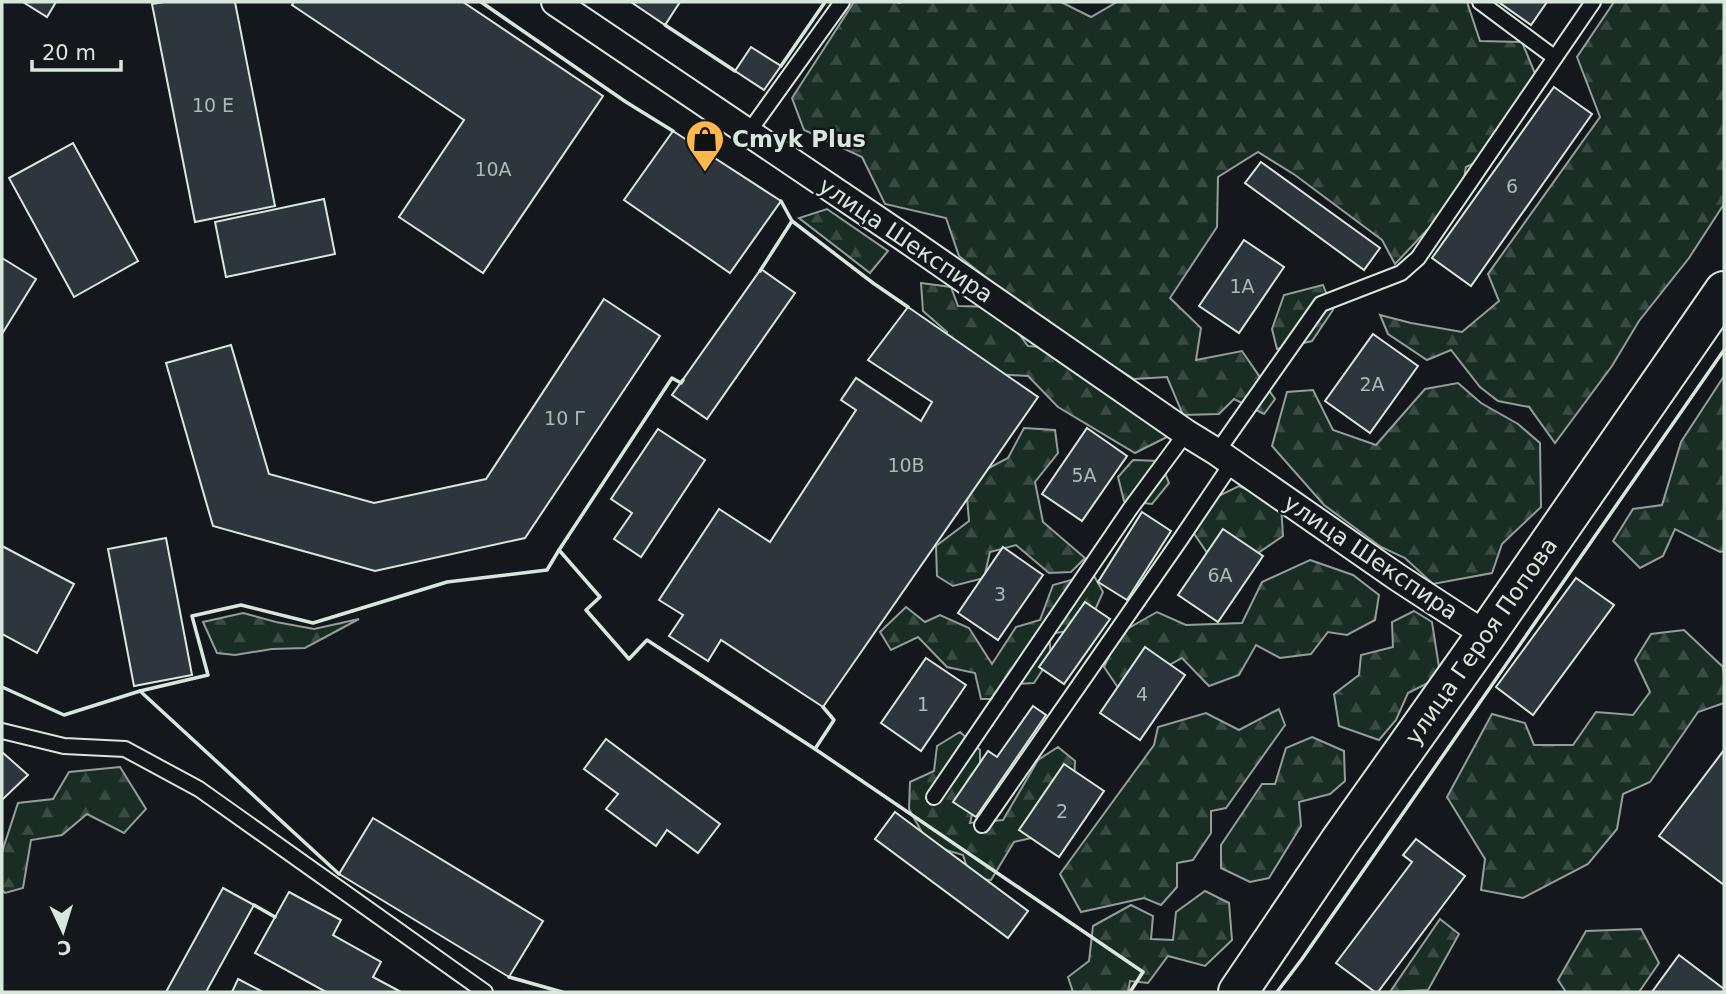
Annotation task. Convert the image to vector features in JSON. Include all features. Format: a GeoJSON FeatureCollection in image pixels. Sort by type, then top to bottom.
{"type":"FeatureCollection","features":[{"type":"Feature","properties":{"kind":"street","name":"улица Шекспира"},"geometry":{"type":"LineString","coordinates":[[555,2],[1486,635]]}},
{"type":"Feature","properties":{"kind":"street","name":"улица Героя Попова"},"geometry":{"type":"LineString","coordinates":[[1238,992],[1340,841],[1724,291]]}},
{"type":"Feature","properties":{"kind":"lane"},"geometry":{"type":"LineString","coordinates":[[748,133],[842,2]]}},
{"type":"Feature","properties":{"kind":"lane"},"geometry":{"type":"LineString","coordinates":[[1480,2],[1554,57]]}},
{"type":"Feature","properties":{"kind":"lane"},"geometry":{"type":"LineString","coordinates":[[982,825],[1172,552],[1225,458],[1321,304],[1401,273],[1418,258],[1593,2]]}},
{"type":"Feature","properties":{"kind":"lane"},"geometry":{"type":"LineString","coordinates":[[934,797],[1130,509],[1186,433]]}},
{"type":"Feature","properties":{"kind":"lane"},"geometry":{"type":"LineString","coordinates":[[2,732],[64,746],[125,749],[199,789],[485,992]]}},
{"type":"Feature","properties":{"kind":"green space"},"geometry":{"type":"Polygon","coordinates":[[[854,2],[1061,2],[1091,17],[1117,2],[1467,2],[1480,41],[1522,42],[1541,88],[1498,152],[1466,167],[1461,194],[1395,264],[1382,240],[1295,175],[1258,152],[1218,177],[1217,227],[1170,298],[1201,328],[1196,360],[1242,351],[1275,399],[1264,414],[1234,399],[1219,414],[1183,415],[1167,377],[1134,379],[1038,319],[959,256],[946,218],[885,204],[862,157],[804,130],[792,98],[854,2]]]}},
{"type":"Feature","properties":{"kind":"green space"},"geometry":{"type":"Polygon","coordinates":[[[1614,2],[1724,2],[1724,204],[1689,258],[1639,321],[1612,366],[1555,443],[1529,407],[1498,401],[1480,387],[1451,350],[1427,360],[1388,334],[1380,315],[1462,332],[1499,301],[1488,274],[1600,117],[1577,57],[1614,2]]]}},
{"type":"Feature","properties":{"kind":"green space"},"geometry":{"type":"Polygon","coordinates":[[[827,209],[888,251],[870,273],[799,218],[827,209]]]}},
{"type":"Feature","properties":{"kind":"green space"},"geometry":{"type":"Polygon","coordinates":[[[921,283],[951,287],[958,306],[999,307],[1028,346],[1057,348],[1171,435],[1135,453],[1058,407],[1028,376],[977,373],[948,358],[947,332],[923,311],[921,283]]]}},
{"type":"Feature","properties":{"kind":"green space"},"geometry":{"type":"Polygon","coordinates":[[[1323,285],[1333,310],[1312,341],[1277,349],[1272,329],[1284,295],[1323,285]]]}},
{"type":"Feature","properties":{"kind":"green space"},"geometry":{"type":"Polygon","coordinates":[[[1724,376],[1724,551],[1720,552],[1675,529],[1663,556],[1640,568],[1613,541],[1633,509],[1662,505],[1681,442],[1724,376]]]}},
{"type":"Feature","properties":{"kind":"green space"},"geometry":{"type":"Polygon","coordinates":[[[1458,383],[1481,403],[1518,424],[1540,443],[1541,507],[1502,544],[1492,573],[1433,584],[1405,558],[1381,547],[1324,505],[1272,446],[1287,392],[1313,390],[1333,430],[1376,445],[1425,389],[1458,383]]]}},
{"type":"Feature","properties":{"kind":"green space"},"geometry":{"type":"Polygon","coordinates":[[[1024,428],[1055,430],[1058,453],[1035,482],[1043,522],[1085,558],[1071,572],[1049,573],[1016,545],[990,552],[984,578],[953,586],[937,576],[936,546],[969,521],[967,497],[985,470],[1008,458],[1024,428]]]}},
{"type":"Feature","properties":{"kind":"green space"},"geometry":{"type":"Polygon","coordinates":[[[1133,460],[1160,461],[1169,483],[1152,504],[1124,501],[1118,477],[1133,460]]]}},
{"type":"Feature","properties":{"kind":"green space"},"geometry":{"type":"Polygon","coordinates":[[[1239,486],[1281,505],[1283,536],[1245,562],[1210,557],[1193,532],[1200,505],[1239,486]]]}},
{"type":"Feature","properties":{"kind":"green space"},"geometry":{"type":"Polygon","coordinates":[[[1310,560],[1353,575],[1379,595],[1375,620],[1347,635],[1328,632],[1311,654],[1280,658],[1256,645],[1239,675],[1209,686],[1182,658],[1121,692],[1104,667],[1120,633],[1157,612],[1186,625],[1242,623],[1262,582],[1310,560]]]}},
{"type":"Feature","properties":{"kind":"green space"},"geometry":{"type":"Polygon","coordinates":[[[1093,574],[1103,592],[1087,628],[1049,634],[1051,657],[1034,683],[1016,684],[1011,699],[981,699],[975,673],[947,667],[918,637],[891,650],[880,632],[906,607],[925,622],[940,615],[969,628],[992,664],[1016,627],[1040,620],[1053,585],[1093,574]]]}},
{"type":"Feature","properties":{"kind":"green space"},"geometry":{"type":"Polygon","coordinates":[[[1414,611],[1432,622],[1439,667],[1428,683],[1408,693],[1396,720],[1379,740],[1339,726],[1334,694],[1359,675],[1361,655],[1393,647],[1392,622],[1414,611]]]}},
{"type":"Feature","properties":{"kind":"green space"},"geometry":{"type":"Polygon","coordinates":[[[243,613],[314,629],[359,619],[305,648],[272,649],[235,655],[217,653],[203,622],[243,613]]]}},
{"type":"Feature","properties":{"kind":"green space"},"geometry":{"type":"Polygon","coordinates":[[[1684,630],[1723,667],[1724,703],[1698,712],[1650,782],[1623,794],[1617,829],[1588,864],[1523,898],[1481,890],[1485,859],[1447,797],[1492,714],[1525,723],[1534,745],[1573,745],[1596,712],[1633,715],[1650,692],[1635,660],[1651,634],[1684,630]]]}},
{"type":"Feature","properties":{"kind":"green space"},"geometry":{"type":"Polygon","coordinates":[[[1279,709],[1285,725],[1226,808],[1211,811],[1211,833],[1193,860],[1177,863],[1177,887],[1161,905],[1144,898],[1081,912],[1060,874],[1154,745],[1158,727],[1206,713],[1239,730],[1279,709]]]}},
{"type":"Feature","properties":{"kind":"green space"},"geometry":{"type":"Polygon","coordinates":[[[960,732],[980,750],[980,782],[970,823],[1003,820],[1038,760],[1058,747],[1075,761],[1073,806],[1057,832],[1014,842],[991,880],[971,879],[963,855],[929,845],[909,809],[910,782],[934,771],[937,746],[960,732]]]}},
{"type":"Feature","properties":{"kind":"green space"},"geometry":{"type":"Polygon","coordinates":[[[1312,737],[1344,751],[1345,781],[1330,794],[1299,802],[1301,826],[1269,878],[1250,882],[1221,868],[1221,845],[1262,784],[1275,784],[1286,748],[1312,737]]]}},
{"type":"Feature","properties":{"kind":"green space"},"geometry":{"type":"Polygon","coordinates":[[[120,767],[146,809],[124,833],[87,814],[62,835],[31,840],[23,888],[5,893],[2,890],[2,852],[18,803],[53,799],[69,772],[120,767]]]}},
{"type":"Feature","properties":{"kind":"green space"},"geometry":{"type":"Polygon","coordinates":[[[1205,891],[1229,903],[1232,940],[1205,966],[1168,956],[1148,983],[1130,981],[1128,992],[1073,992],[1068,977],[1089,961],[1093,926],[1131,905],[1153,916],[1151,939],[1173,940],[1176,912],[1205,891]]]}},
{"type":"Feature","properties":{"kind":"green space"},"geometry":{"type":"Polygon","coordinates":[[[1440,919],[1459,934],[1428,990],[1390,992],[1440,919]]]}},
{"type":"Feature","properties":{"kind":"green space"},"geometry":{"type":"Polygon","coordinates":[[[1641,929],[1659,963],[1639,992],[1566,992],[1558,980],[1586,931],[1641,929]]]}},
{"type":"Feature","properties":{"kind":"building"},"geometry":{"type":"Polygon","coordinates":[[[23,2],[56,2],[47,17],[23,2]]]}},
{"type":"Feature","properties":{"kind":"building"},"geometry":{"type":"Polygon","coordinates":[[[235,2],[275,206],[195,222],[152,4],[235,2]]]}},
{"type":"Feature","properties":{"kind":"building"},"geometry":{"type":"Polygon","coordinates":[[[294,2],[463,2],[603,96],[483,273],[399,217],[464,120],[292,5],[294,2]]]}},
{"type":"Feature","properties":{"kind":"building"},"geometry":{"type":"Polygon","coordinates":[[[631,2],[680,2],[665,25],[631,2]]]}},
{"type":"Feature","properties":{"kind":"building"},"geometry":{"type":"Polygon","coordinates":[[[1501,2],[1547,2],[1531,25],[1501,2]]]}},
{"type":"Feature","properties":{"kind":"building"},"geometry":{"type":"Polygon","coordinates":[[[751,47],[781,66],[764,90],[735,71],[751,47]]]}},
{"type":"Feature","properties":{"kind":"building"},"geometry":{"type":"Polygon","coordinates":[[[1554,87],[1592,114],[1471,286],[1432,258],[1554,87]]]}},
{"type":"Feature","properties":{"kind":"building"},"geometry":{"type":"Polygon","coordinates":[[[673,131],[781,201],[730,273],[624,200],[673,131]]]}},
{"type":"Feature","properties":{"kind":"building"},"geometry":{"type":"Polygon","coordinates":[[[73,143],[138,261],[74,297],[9,178],[73,143]]]}},
{"type":"Feature","properties":{"kind":"building"},"geometry":{"type":"Polygon","coordinates":[[[1261,162],[1380,248],[1364,270],[1245,183],[1261,162]]]}},
{"type":"Feature","properties":{"kind":"building"},"geometry":{"type":"Polygon","coordinates":[[[324,199],[335,254],[226,277],[215,222],[324,199]]]}},
{"type":"Feature","properties":{"kind":"building"},"geometry":{"type":"Polygon","coordinates":[[[1244,240],[1284,267],[1239,333],[1199,306],[1244,240]]]}},
{"type":"Feature","properties":{"kind":"building"},"geometry":{"type":"Polygon","coordinates":[[[2,258],[36,279],[2,334],[2,258]]]}},
{"type":"Feature","properties":{"kind":"building"},"geometry":{"type":"Polygon","coordinates":[[[761,269],[795,293],[707,419],[672,395],[761,269]]]}},
{"type":"Feature","properties":{"kind":"building"},"geometry":{"type":"Polygon","coordinates":[[[604,299],[660,336],[525,538],[375,571],[213,526],[166,363],[231,345],[269,474],[374,503],[486,479],[604,299]]]}},
{"type":"Feature","properties":{"kind":"building"},"geometry":{"type":"Polygon","coordinates":[[[908,307],[1038,397],[823,707],[721,640],[708,661],[669,636],[683,615],[659,600],[719,509],[770,542],[856,410],[841,400],[856,378],[921,421],[932,402],[868,360],[908,307]]]}},
{"type":"Feature","properties":{"kind":"building"},"geometry":{"type":"Polygon","coordinates":[[[1373,334],[1418,366],[1370,433],[1325,401],[1373,334]]]}},
{"type":"Feature","properties":{"kind":"building"},"geometry":{"type":"Polygon","coordinates":[[[1087,428],[1127,456],[1082,521],[1042,494],[1087,428]]]}},
{"type":"Feature","properties":{"kind":"building"},"geometry":{"type":"Polygon","coordinates":[[[658,429],[705,460],[641,557],[614,539],[632,513],[611,499],[658,429]]]}},
{"type":"Feature","properties":{"kind":"building"},"geometry":{"type":"Polygon","coordinates":[[[1142,512],[1171,531],[1127,600],[1098,582],[1142,512]]]}},
{"type":"Feature","properties":{"kind":"building"},"geometry":{"type":"Polygon","coordinates":[[[1223,529],[1263,556],[1218,622],[1178,595],[1223,529]]]}},
{"type":"Feature","properties":{"kind":"building"},"geometry":{"type":"Polygon","coordinates":[[[166,538],[192,675],[134,686],[108,549],[166,538]]]}},
{"type":"Feature","properties":{"kind":"building"},"geometry":{"type":"Polygon","coordinates":[[[2,546],[74,584],[37,653],[2,634],[2,546]]]}},
{"type":"Feature","properties":{"kind":"building"},"geometry":{"type":"Polygon","coordinates":[[[1003,547],[1043,575],[998,640],[958,613],[1003,547]]]}},
{"type":"Feature","properties":{"kind":"building"},"geometry":{"type":"Polygon","coordinates":[[[1576,578],[1614,605],[1533,715],[1496,687],[1576,578]]]}},
{"type":"Feature","properties":{"kind":"building"},"geometry":{"type":"Polygon","coordinates":[[[1085,602],[1110,619],[1064,684],[1039,667],[1085,602]]]}},
{"type":"Feature","properties":{"kind":"building"},"geometry":{"type":"Polygon","coordinates":[[[1145,647],[1185,675],[1140,740],[1100,713],[1145,647]]]}},
{"type":"Feature","properties":{"kind":"building"},"geometry":{"type":"Polygon","coordinates":[[[926,658],[966,685],[921,751],[881,723],[926,658]]]}},
{"type":"Feature","properties":{"kind":"building"},"geometry":{"type":"Polygon","coordinates":[[[1033,706],[1046,715],[976,817],[953,802],[988,751],[997,757],[1033,706]]]}},
{"type":"Feature","properties":{"kind":"building"},"geometry":{"type":"Polygon","coordinates":[[[606,739],[720,824],[698,853],[667,830],[656,846],[606,809],[618,794],[584,769],[606,739]]]}},
{"type":"Feature","properties":{"kind":"building"},"geometry":{"type":"Polygon","coordinates":[[[1724,750],[1724,885],[1659,836],[1724,750]]]}},
{"type":"Feature","properties":{"kind":"building"},"geometry":{"type":"Polygon","coordinates":[[[2,752],[28,775],[2,800],[2,752]]]}},
{"type":"Feature","properties":{"kind":"building"},"geometry":{"type":"Polygon","coordinates":[[[1064,764],[1104,791],[1059,857],[1019,830],[1064,764]]]}},
{"type":"Feature","properties":{"kind":"building"},"geometry":{"type":"Polygon","coordinates":[[[895,812],[1028,911],[1008,938],[875,839],[895,812]]]}},
{"type":"Feature","properties":{"kind":"building"},"geometry":{"type":"Polygon","coordinates":[[[373,818],[543,921],[509,977],[339,874],[373,818]]]}},
{"type":"Feature","properties":{"kind":"building"},"geometry":{"type":"Polygon","coordinates":[[[1416,839],[1465,876],[1378,992],[1375,992],[1336,963],[1412,862],[1403,855],[1416,839]]]}},
{"type":"Feature","properties":{"kind":"building"},"geometry":{"type":"Polygon","coordinates":[[[223,888],[254,905],[206,992],[166,992],[223,888]]]}},
{"type":"Feature","properties":{"kind":"building"},"geometry":{"type":"Polygon","coordinates":[[[289,892],[341,920],[333,935],[381,962],[373,977],[401,992],[326,992],[255,953],[289,892]]]}},
{"type":"Feature","properties":{"kind":"building"},"geometry":{"type":"Polygon","coordinates":[[[1679,955],[1724,989],[1724,992],[1652,992],[1679,955]]]}},
{"type":"Feature","properties":{"kind":"building"},"geometry":{"type":"Polygon","coordinates":[[[238,979],[263,992],[232,992],[238,979]]]}},
{"type":"Feature","properties":{"kind":"wall"},"geometry":{"type":"LineString","coordinates":[[481,2],[626,102],[673,131]]}},
{"type":"Feature","properties":{"kind":"wall"},"geometry":{"type":"LineString","coordinates":[[781,66],[825,2]]}},
{"type":"Feature","properties":{"kind":"wall"},"geometry":{"type":"LineString","coordinates":[[665,25],[735,71]]}},
{"type":"Feature","properties":{"kind":"wall"},"geometry":{"type":"LineString","coordinates":[[781,201],[792,221],[908,307]]}},
{"type":"Feature","properties":{"kind":"wall"},"geometry":{"type":"LineString","coordinates":[[760,271],[792,221]]}},
{"type":"Feature","properties":{"kind":"wall"},"geometry":{"type":"LineString","coordinates":[[1277,992],[1724,350]]}},
{"type":"Feature","properties":{"kind":"wall"},"geometry":{"type":"LineString","coordinates":[[2,687],[64,715],[140,691],[208,675],[192,616],[241,605],[313,623],[447,582],[547,570],[672,378],[681,383],[683,380]]}},
{"type":"Feature","properties":{"kind":"wall"},"geometry":{"type":"LineString","coordinates":[[559,550],[600,597],[586,610],[629,659],[647,640],[815,749],[1143,972],[1130,992]]}},
{"type":"Feature","properties":{"kind":"wall"},"geometry":{"type":"LineString","coordinates":[[140,691],[339,874]]}},
{"type":"Feature","properties":{"kind":"wall"},"geometry":{"type":"LineString","coordinates":[[815,749],[834,720],[823,707]]}},
{"type":"Feature","properties":{"kind":"wall"},"geometry":{"type":"LineString","coordinates":[[254,905],[275,917]]}},
{"type":"Feature","properties":{"kind":"wall"},"geometry":{"type":"LineString","coordinates":[[509,977],[562,992]]}},
{"type":"Feature","properties":{"kind":"place","name":"Cmyk Plus"},"geometry":{"type":"Point","coordinates":[705,173]}}]}
